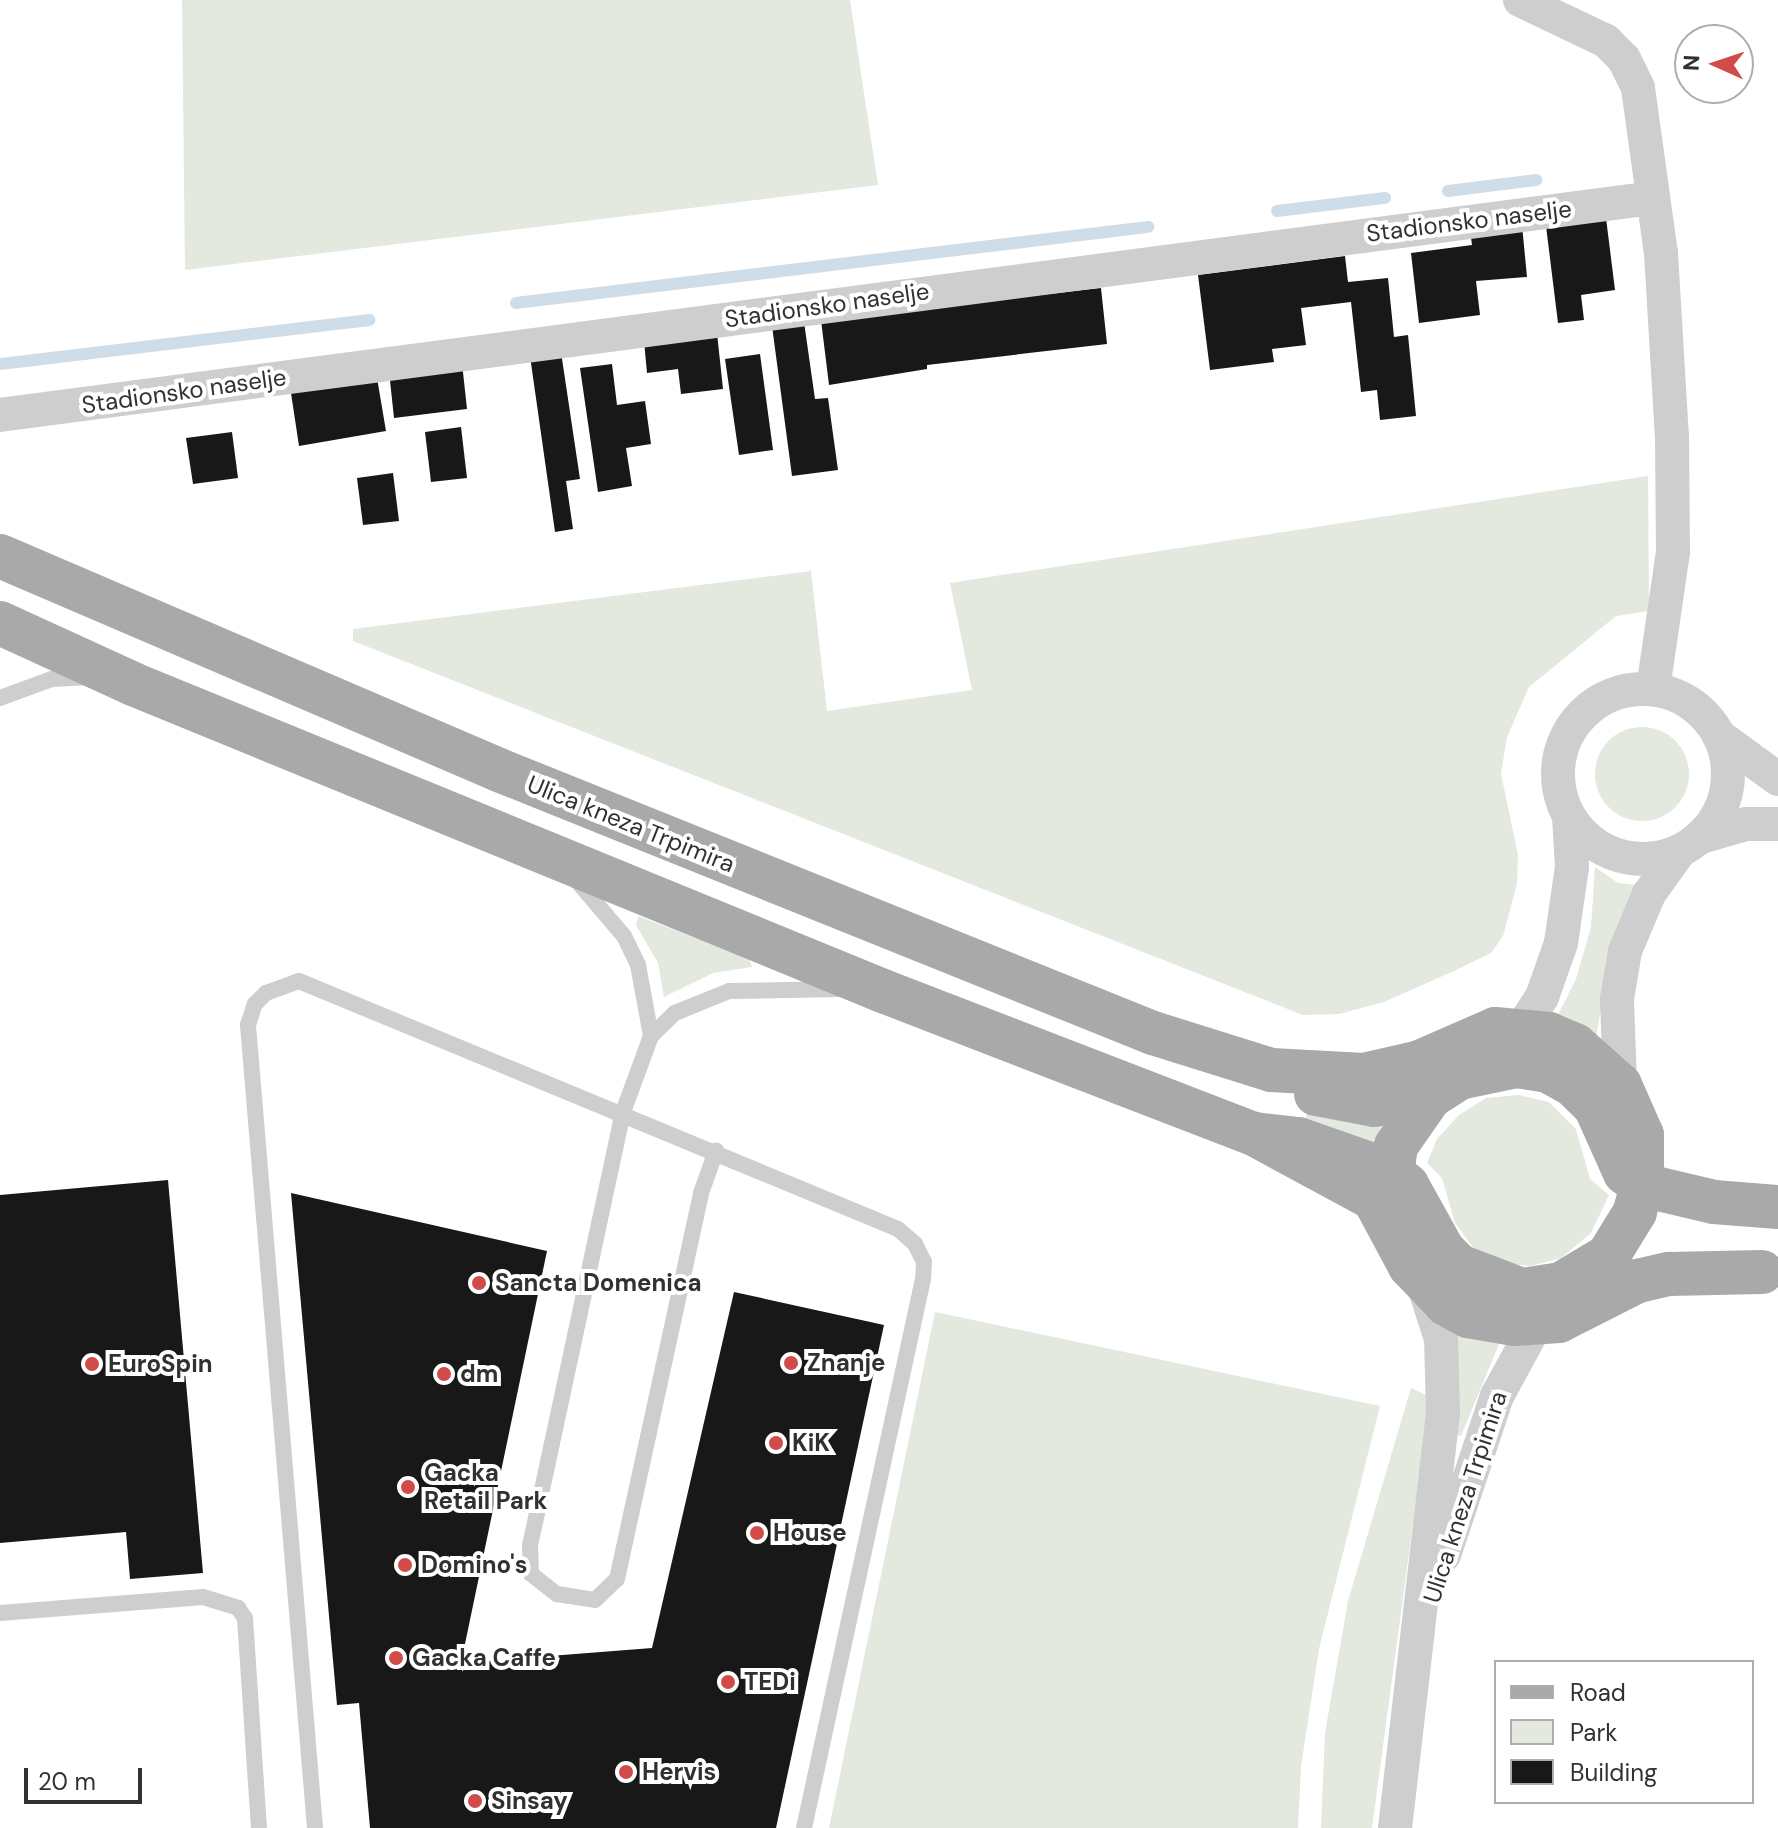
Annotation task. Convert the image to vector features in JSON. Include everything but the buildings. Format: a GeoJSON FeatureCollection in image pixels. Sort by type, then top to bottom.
{"type":"FeatureCollection","features":[{"type":"Feature","properties":{"kind":"main road","name":"Ulica kneza Trpimira"},"geometry":{"type":"LineString","coordinates":[[0,556],[513,776],[1153,1033],[1271,1070]]}},
{"type":"Feature","properties":{"kind":"main road"},"geometry":{"type":"LineString","coordinates":[[0,623],[133,684],[883,991],[1254,1134],[1348,1181],[1374,1199],[1390,1222],[1410,1266],[1423,1282],[1468,1316],[1534,1323],[1584,1310],[1638,1281],[1669,1274],[1770,1274]]}},
{"type":"Feature","properties":{"kind":"main road"},"geometry":{"type":"LineString","coordinates":[[1271,1070],[1340,1075],[1397,1070],[1468,1037],[1495,1029],[1522,1029],[1575,1045],[1620,1085],[1642,1135],[1670,1161],[1774,1206]]}},
{"type":"Feature","properties":{"kind":"main road"},"geometry":{"type":"LineString","coordinates":[[1390,1222],[1390,1171],[1411,1119],[1430,1097],[1459,1078],[1487,1068],[1548,1071],[1573,1085],[1595,1106],[1625,1173],[1642,1185],[1714,1202],[1774,1206]]}},
{"type":"Feature","properties":{"kind":"main road"},"geometry":{"type":"LineString","coordinates":[[1271,1070],[1345,1103],[1403,1103],[1430,1097]]}},
{"type":"Feature","properties":{"kind":"main road"},"geometry":{"type":"LineString","coordinates":[[1254,1134],[1298,1139],[1390,1171],[1407,1185],[1443,1250],[1459,1266],[1522,1290],[1561,1284],[1583,1276],[1608,1256],[1635,1212],[1642,1185],[1642,1135]]}},
{"type":"Feature","properties":{"kind":"main road"},"geometry":{"type":"LineString","coordinates":[[1608,1256],[1666,1245],[1712,1253],[1770,1274]]}},
{"type":"Feature","properties":{"kind":"street"},"geometry":{"type":"LineString","coordinates":[[1520,0],[1606,41],[1624,59],[1638,88],[1668,334],[1673,552],[1653,689]]}},
{"type":"Feature","properties":{"kind":"street","name":"Stadionsko naselje"},"geometry":{"type":"LineString","coordinates":[[0,415],[1653,198]]}},
{"type":"Feature","properties":{"kind":"street"},"geometry":{"type":"LineString","coordinates":[[1620,1085],[1617,999],[1625,951],[1649,894],[1690,844],[1718,815],[1726,789],[1727,762],[1719,736],[1703,713],[1680,698],[1653,689],[1626,690],[1601,699],[1580,716],[1565,739],[1558,765],[1559,792],[1569,817],[1585,837],[1629,859],[1690,844],[1746,824],[1778,824]]}},
{"type":"Feature","properties":{"kind":"street"},"geometry":{"type":"LineString","coordinates":[[1719,736],[1778,779]]}},
{"type":"Feature","properties":{"kind":"street"},"geometry":{"type":"LineString","coordinates":[[1487,1068],[1522,1029],[1542,997],[1561,943],[1572,867],[1569,817]]}},
{"type":"Feature","properties":{"kind":"street","name":"Ulica kneza Trpimira"},"geometry":{"type":"LineString","coordinates":[[1395,1828],[1422,1628],[1444,1376],[1436,1315],[1423,1282]]}},
{"type":"Feature","properties":{"kind":"street","name":"Ulica kneza Trpimira"},"geometry":{"type":"LineString","coordinates":[[1422,1628],[1477,1446],[1534,1323],[1561,1284]]}},
{"type":"Feature","properties":{"kind":"lane"},"geometry":{"type":"LineString","coordinates":[[0,698],[52,679],[85,677],[133,684]]}},
{"type":"Feature","properties":{"kind":"lane"},"geometry":{"type":"LineString","coordinates":[[539,849],[574,877],[624,936],[646,994],[651,1036]]}},
{"type":"Feature","properties":{"kind":"lane"},"geometry":{"type":"LineString","coordinates":[[315,1828],[248,1025],[255,1004],[283,983],[322,986],[898,1229],[915,1244],[924,1262],[804,1828]]}},
{"type":"Feature","properties":{"kind":"lane"},"geometry":{"type":"LineString","coordinates":[[716,1151],[701,1193],[617,1579],[595,1600],[557,1594],[531,1574],[529,1553],[623,1112],[651,1036],[675,1013],[729,991],[883,991]]}},
{"type":"Feature","properties":{"kind":"lane"},"geometry":{"type":"LineString","coordinates":[[0,1613],[203,1597],[238,1608],[245,1618],[259,1828]]}},
{"type":"Feature","properties":{"kind":"green space"},"geometry":{"type":"Polygon","coordinates":[[[182,0],[850,0],[878,185],[185,270],[182,0]]]}},
{"type":"Feature","properties":{"kind":"green space"},"geometry":{"type":"Polygon","coordinates":[[[1648,476],[1649,611],[1616,616],[1529,687],[1507,737],[1501,774],[1518,855],[1517,884],[1503,936],[1491,953],[1456,970],[1384,1002],[1339,1014],[1303,1015],[353,641],[353,629],[811,571],[827,711],[972,690],[950,583],[1648,476]]]}},
{"type":"Feature","properties":{"kind":"green space"},"geometry":{"type":"Polygon","coordinates":[[[1633,727],[1651,727],[1676,740],[1686,756],[1689,774],[1686,792],[1676,808],[1651,821],[1633,821],[1608,808],[1595,783],[1595,765],[1608,740],[1633,727]]]}},
{"type":"Feature","properties":{"kind":"green space"},"geometry":{"type":"Polygon","coordinates":[[[1595,867],[1618,883],[1637,885],[1611,946],[1596,1039],[1554,1023],[1576,979],[1591,927],[1595,867]]]}},
{"type":"Feature","properties":{"kind":"green space"},"geometry":{"type":"Polygon","coordinates":[[[638,916],[749,959],[752,967],[713,973],[664,997],[658,963],[636,925],[638,916]]]}},
{"type":"Feature","properties":{"kind":"green space"},"geometry":{"type":"Polygon","coordinates":[[[1518,1095],[1549,1102],[1576,1129],[1590,1179],[1609,1195],[1591,1233],[1561,1258],[1530,1266],[1499,1263],[1473,1247],[1455,1223],[1442,1178],[1427,1163],[1437,1139],[1459,1115],[1486,1098],[1518,1095]]]}},
{"type":"Feature","properties":{"kind":"green space"},"geometry":{"type":"Polygon","coordinates":[[[1311,1103],[1387,1119],[1377,1150],[1302,1128],[1311,1103]]]}},
{"type":"Feature","properties":{"kind":"green space"},"geometry":{"type":"Polygon","coordinates":[[[935,1312],[1380,1406],[1319,1649],[1301,1767],[1298,1828],[829,1828],[935,1312]]]}},
{"type":"Feature","properties":{"kind":"green space"},"geometry":{"type":"Polygon","coordinates":[[[1459,1326],[1502,1337],[1461,1436],[1452,1433],[1459,1326]]]}},
{"type":"Feature","properties":{"kind":"green space"},"geometry":{"type":"Polygon","coordinates":[[[1411,1388],[1430,1397],[1372,1828],[1321,1828],[1325,1733],[1348,1601],[1411,1388]]]}},
{"type":"Feature","properties":{"kind":"waterway"},"geometry":{"type":"LineString","coordinates":[[1448,191],[1536,180]]}},
{"type":"Feature","properties":{"kind":"waterway"},"geometry":{"type":"LineString","coordinates":[[1277,211],[1385,198]]}},
{"type":"Feature","properties":{"kind":"waterway"},"geometry":{"type":"LineString","coordinates":[[516,303],[1148,227]]}},
{"type":"Feature","properties":{"kind":"waterway"},"geometry":{"type":"LineString","coordinates":[[0,364],[369,320]]}},
{"type":"Feature","properties":{"kind":"place","name":"Sancta Domenica"},"geometry":{"type":"Point","coordinates":[479,1283]}},
{"type":"Feature","properties":{"kind":"place","name":"Znanje"},"geometry":{"type":"Point","coordinates":[791,1363]}},
{"type":"Feature","properties":{"kind":"place","name":"EuroSpin"},"geometry":{"type":"Point","coordinates":[92,1364]}},
{"type":"Feature","properties":{"kind":"place","name":"dm"},"geometry":{"type":"Point","coordinates":[444,1374]}},
{"type":"Feature","properties":{"kind":"place","name":"KiK"},"geometry":{"type":"Point","coordinates":[776,1443]}},
{"type":"Feature","properties":{"kind":"place","name":"Gacka Retail Park"},"geometry":{"type":"Point","coordinates":[408,1487]}},
{"type":"Feature","properties":{"kind":"place","name":"House"},"geometry":{"type":"Point","coordinates":[757,1533]}},
{"type":"Feature","properties":{"kind":"place","name":"Domino's"},"geometry":{"type":"Point","coordinates":[405,1565]}},
{"type":"Feature","properties":{"kind":"place","name":"Gacka Caffe"},"geometry":{"type":"Point","coordinates":[396,1658]}},
{"type":"Feature","properties":{"kind":"place","name":"TEDi"},"geometry":{"type":"Point","coordinates":[728,1682]}},
{"type":"Feature","properties":{"kind":"place","name":"Hervis"},"geometry":{"type":"Point","coordinates":[626,1772]}},
{"type":"Feature","properties":{"kind":"place","name":"Sinsay"},"geometry":{"type":"Point","coordinates":[475,1801]}}]}
